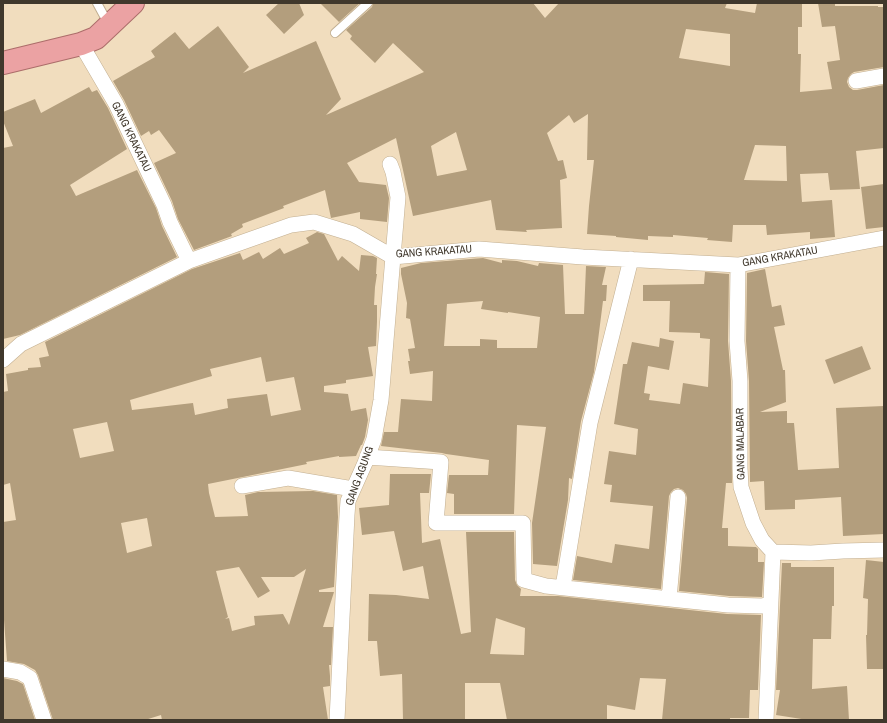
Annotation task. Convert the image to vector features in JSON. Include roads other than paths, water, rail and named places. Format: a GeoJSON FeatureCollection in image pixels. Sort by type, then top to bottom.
{"type":"FeatureCollection","features":[{"type":"Feature","properties":{"kind":"highway"},"geometry":{"type":"LineString","coordinates":[[3,63],[81,44],[96,38],[132,3]]}},
{"type":"Feature","properties":{"kind":"street","name":"GANG KRAKATAU"},"geometry":{"type":"LineString","coordinates":[[81,44],[116,104],[189,261],[291,225],[314,222],[353,234],[393,257],[479,249],[583,257],[738,265],[884,238]]}},
{"type":"Feature","properties":{"kind":"street"},"geometry":{"type":"LineString","coordinates":[[856,81],[884,76]]}},
{"type":"Feature","properties":{"kind":"street","name":"GANG AGUNG"},"geometry":{"type":"LineString","coordinates":[[337,720],[346,515],[348,501],[374,439],[381,400],[398,197],[390,164]]}},
{"type":"Feature","properties":{"kind":"street"},"geometry":{"type":"LineString","coordinates":[[563,587],[590,423],[631,259]]}},
{"type":"Feature","properties":{"kind":"street"},"geometry":{"type":"LineString","coordinates":[[3,360],[21,344],[189,261]]}},
{"type":"Feature","properties":{"kind":"street","name":"GANG MALABAR"},"geometry":{"type":"LineString","coordinates":[[738,265],[737,341],[740,381],[741,488],[753,523],[762,540],[773,552]]}},
{"type":"Feature","properties":{"kind":"street"},"geometry":{"type":"LineString","coordinates":[[367,456],[441,462],[436,523],[523,523],[524,580],[546,586],[669,599],[762,606],[770,604]]}},
{"type":"Feature","properties":{"kind":"street"},"geometry":{"type":"LineString","coordinates":[[242,486],[288,478],[353,489]]}},
{"type":"Feature","properties":{"kind":"street"},"geometry":{"type":"LineString","coordinates":[[669,599],[678,497]]}},
{"type":"Feature","properties":{"kind":"street"},"geometry":{"type":"LineString","coordinates":[[766,720],[773,552],[811,553],[884,550]]}},
{"type":"Feature","properties":{"kind":"street"},"geometry":{"type":"LineString","coordinates":[[3,669],[20,672],[30,678],[44,720]]}},
{"type":"Feature","properties":{"kind":"lane"},"geometry":{"type":"LineString","coordinates":[[97,3],[110,25]]}},
{"type":"Feature","properties":{"kind":"lane"},"geometry":{"type":"LineString","coordinates":[[335,33],[368,3]]}}]}
